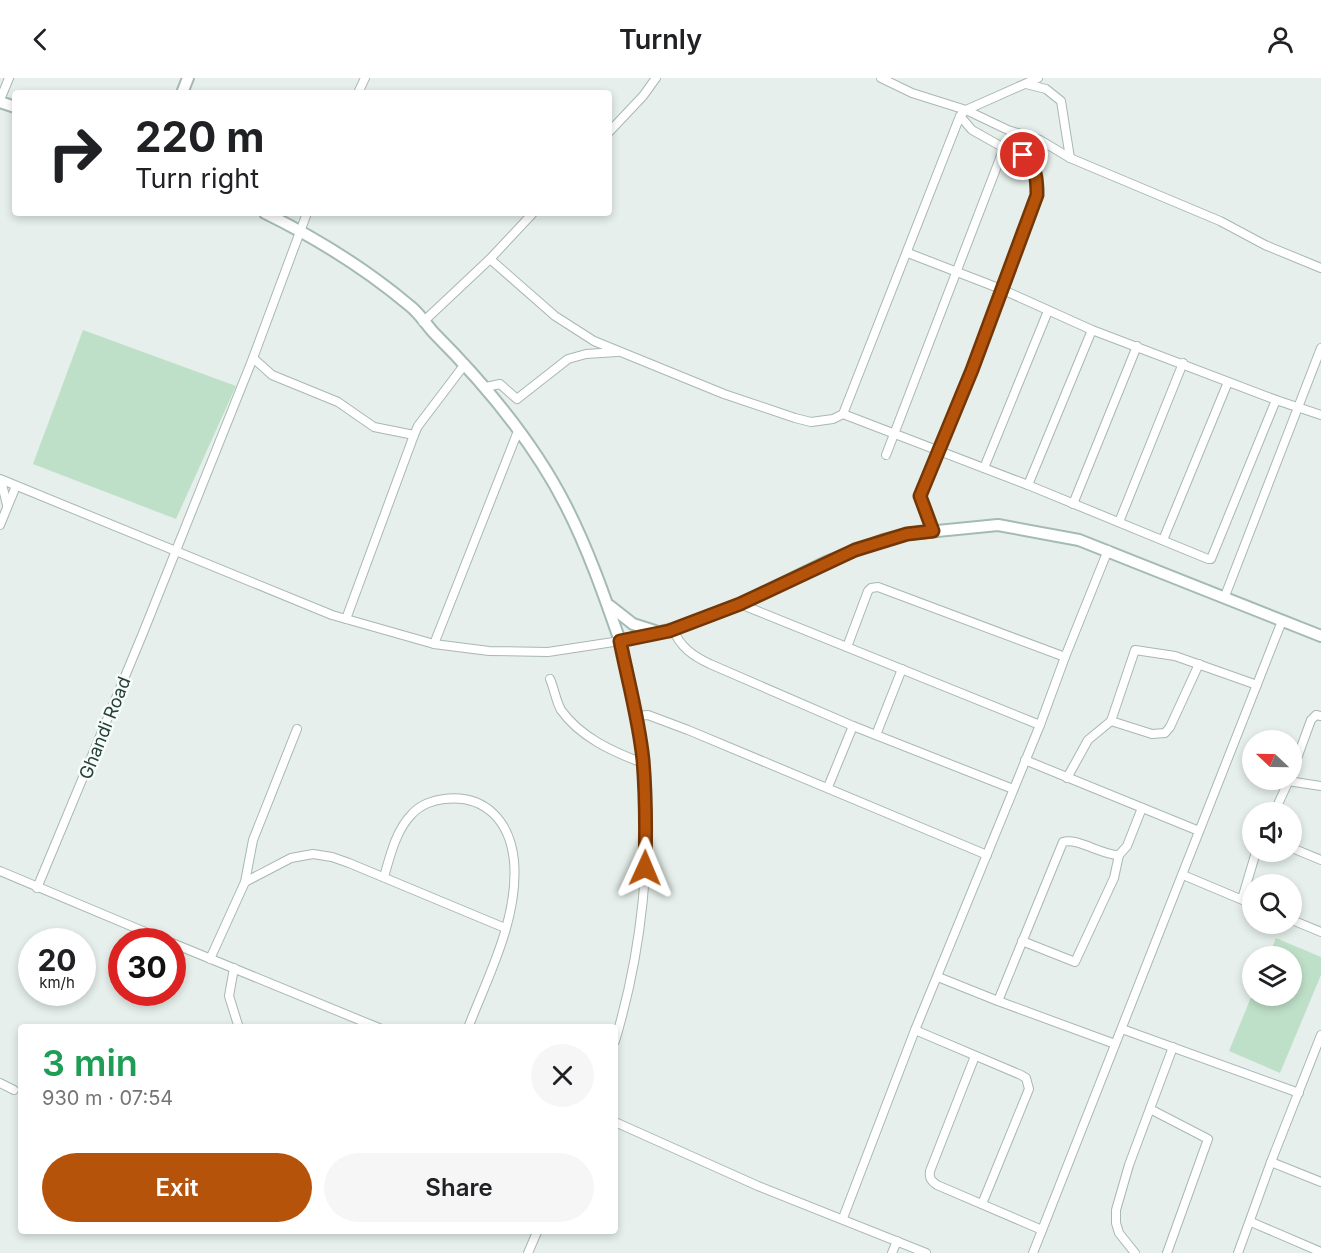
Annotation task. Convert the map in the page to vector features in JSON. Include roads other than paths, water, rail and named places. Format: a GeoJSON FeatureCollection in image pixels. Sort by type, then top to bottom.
{"type":"FeatureCollection","features":[{"type":"Feature","properties":{"kind":"main road"},"geometry":{"type":"LineString","coordinates":[[271,216],[299,230],[386,287],[413,308],[423,322],[486,387],[548,475],[565,505],[606,601],[620,641],[671,630],[740,604],[855,550],[907,534],[998,525],[1056,535],[1108,550],[1321,636]]}},
{"type":"Feature","properties":{"kind":"main road"},"geometry":{"type":"LineString","coordinates":[[606,601],[618,614],[633,624],[650,631],[671,630]]}},
{"type":"Feature","properties":{"kind":"street"},"geometry":{"type":"LineString","coordinates":[[0,101],[9,78]]}},
{"type":"Feature","properties":{"kind":"street"},"geometry":{"type":"LineString","coordinates":[[612,129],[643,96],[656,78]]}},
{"type":"Feature","properties":{"kind":"street"},"geometry":{"type":"LineString","coordinates":[[881,78],[963,113],[1040,140],[1070,158],[1220,220],[1265,245],[1321,268]]}},
{"type":"Feature","properties":{"kind":"street"},"geometry":{"type":"LineString","coordinates":[[490,259],[566,325],[594,341],[724,394],[795,418],[811,422],[833,419],[843,414],[963,113],[1038,78]]}},
{"type":"Feature","properties":{"kind":"street"},"geometry":{"type":"LineString","coordinates":[[1026,84],[1046,89],[1061,101],[1070,158]]}},
{"type":"Feature","properties":{"kind":"street"},"geometry":{"type":"LineString","coordinates":[[933,531],[920,496],[972,370],[1037,195],[1036,174],[1031,162],[1023,155],[1004,148],[972,130],[963,113]]}},
{"type":"Feature","properties":{"kind":"street"},"geometry":{"type":"LineString","coordinates":[[886,455],[1004,148]]}},
{"type":"Feature","properties":{"kind":"street","name":"Ghandi Road"},"geometry":{"type":"LineString","coordinates":[[37,888],[143,633],[253,358],[306,216]]}},
{"type":"Feature","properties":{"kind":"street"},"geometry":{"type":"LineString","coordinates":[[423,322],[490,259],[530,216]]}},
{"type":"Feature","properties":{"kind":"street"},"geometry":{"type":"LineString","coordinates":[[908,253],[957,271],[1092,330],[1321,415]]}},
{"type":"Feature","properties":{"kind":"street"},"geometry":{"type":"LineString","coordinates":[[984,468],[1048,311]]}},
{"type":"Feature","properties":{"kind":"street"},"geometry":{"type":"LineString","coordinates":[[1028,485],[1092,330]]}},
{"type":"Feature","properties":{"kind":"street"},"geometry":{"type":"LineString","coordinates":[[1073,504],[1137,346]]}},
{"type":"Feature","properties":{"kind":"street"},"geometry":{"type":"LineString","coordinates":[[1225,597],[1321,348]]}},
{"type":"Feature","properties":{"kind":"street"},"geometry":{"type":"LineString","coordinates":[[486,387],[500,384],[517,399],[568,359],[586,354],[620,351]]}},
{"type":"Feature","properties":{"kind":"street"},"geometry":{"type":"LineString","coordinates":[[253,358],[272,375],[338,402],[374,427],[414,435]]}},
{"type":"Feature","properties":{"kind":"street"},"geometry":{"type":"LineString","coordinates":[[1119,522],[1183,363]]}},
{"type":"Feature","properties":{"kind":"street"},"geometry":{"type":"LineString","coordinates":[[346,619],[418,426],[465,364]]}},
{"type":"Feature","properties":{"kind":"street"},"geometry":{"type":"LineString","coordinates":[[1163,540],[1228,382]]}},
{"type":"Feature","properties":{"kind":"street"},"geometry":{"type":"LineString","coordinates":[[843,414],[1211,559],[1276,400]]}},
{"type":"Feature","properties":{"kind":"street"},"geometry":{"type":"LineString","coordinates":[[434,644],[518,431]]}},
{"type":"Feature","properties":{"kind":"street"},"geometry":{"type":"LineString","coordinates":[[1,480],[346,619],[434,644],[489,651],[548,652],[620,641],[636,716],[643,763],[646,812],[640,921],[629,991],[618,1030]]}},
{"type":"Feature","properties":{"kind":"street"},"geometry":{"type":"LineString","coordinates":[[1,480],[7,507]]}},
{"type":"Feature","properties":{"kind":"street"},"geometry":{"type":"LineString","coordinates":[[0,525],[16,486]]}},
{"type":"Feature","properties":{"kind":"street"},"geometry":{"type":"LineString","coordinates":[[843,1218],[915,1030],[1040,725],[1108,550]]}},
{"type":"Feature","properties":{"kind":"street"},"geometry":{"type":"LineString","coordinates":[[847,647],[868,591],[878,587],[1065,657]]}},
{"type":"Feature","properties":{"kind":"street"},"geometry":{"type":"LineString","coordinates":[[740,604],[1040,725]]}},
{"type":"Feature","properties":{"kind":"street"},"geometry":{"type":"LineString","coordinates":[[1033,1253],[1282,621]]}},
{"type":"Feature","properties":{"kind":"street"},"geometry":{"type":"LineString","coordinates":[[671,630],[679,643],[697,657],[853,726],[1013,789]]}},
{"type":"Feature","properties":{"kind":"street"},"geometry":{"type":"LineString","coordinates":[[1067,778],[1088,740],[1112,721],[1135,650],[1168,654],[1257,685]]}},
{"type":"Feature","properties":{"kind":"street"},"geometry":{"type":"LineString","coordinates":[[1112,721],[1152,734],[1165,733],[1170,727],[1199,664]]}},
{"type":"Feature","properties":{"kind":"street"},"geometry":{"type":"LineString","coordinates":[[876,735],[902,669]]}},
{"type":"Feature","properties":{"kind":"street"},"geometry":{"type":"LineString","coordinates":[[550,679],[560,709],[585,735],[625,757],[643,763]]}},
{"type":"Feature","properties":{"kind":"street"},"geometry":{"type":"LineString","coordinates":[[1302,745],[1311,720],[1316,715],[1321,716]]}},
{"type":"Feature","properties":{"kind":"street"},"geometry":{"type":"LineString","coordinates":[[636,716],[651,716],[828,787],[987,855]]}},
{"type":"Feature","properties":{"kind":"street"},"geometry":{"type":"LineString","coordinates":[[828,787],[853,726]]}},
{"type":"Feature","properties":{"kind":"street"},"geometry":{"type":"LineString","coordinates":[[210,959],[245,882],[253,840],[297,729]]}},
{"type":"Feature","properties":{"kind":"street"},"geometry":{"type":"LineString","coordinates":[[1025,760],[1199,831]]}},
{"type":"Feature","properties":{"kind":"street"},"geometry":{"type":"LineString","coordinates":[[1302,783],[1321,786]]}},
{"type":"Feature","properties":{"kind":"street"},"geometry":{"type":"LineString","coordinates":[[384,877],[400,831],[411,814],[423,806],[437,800],[453,798],[472,800],[486,806],[500,821],[512,850],[514,880],[512,900],[505,928],[469,1024]]}},
{"type":"Feature","properties":{"kind":"street"},"geometry":{"type":"LineString","coordinates":[[998,1001],[1063,842],[1068,840],[1107,854],[1124,853],[1142,808]]}},
{"type":"Feature","properties":{"kind":"street"},"geometry":{"type":"LineString","coordinates":[[1302,852],[1321,860]]}},
{"type":"Feature","properties":{"kind":"street"},"geometry":{"type":"LineString","coordinates":[[245,882],[291,858],[313,854],[332,857],[505,928]]}},
{"type":"Feature","properties":{"kind":"street"},"geometry":{"type":"LineString","coordinates":[[1022,941],[1075,962],[1114,878],[1119,855]]}},
{"type":"Feature","properties":{"kind":"street"},"geometry":{"type":"LineString","coordinates":[[0,871],[134,928]]}},
{"type":"Feature","properties":{"kind":"street"},"geometry":{"type":"LineString","coordinates":[[1183,875],[1242,899]]}},
{"type":"Feature","properties":{"kind":"street"},"geometry":{"type":"LineString","coordinates":[[1302,924],[1321,932]]}},
{"type":"Feature","properties":{"kind":"street"},"geometry":{"type":"LineString","coordinates":[[186,949],[369,1024]]}},
{"type":"Feature","properties":{"kind":"street"},"geometry":{"type":"LineString","coordinates":[[234,968],[228,996],[238,1024]]}},
{"type":"Feature","properties":{"kind":"street"},"geometry":{"type":"LineString","coordinates":[[938,977],[1115,1044]]}},
{"type":"Feature","properties":{"kind":"street"},"geometry":{"type":"LineString","coordinates":[[1122,1029],[1299,1093]]}},
{"type":"Feature","properties":{"kind":"street"},"geometry":{"type":"LineString","coordinates":[[915,1030],[1026,1078],[1029,1089],[982,1204]]}},
{"type":"Feature","properties":{"kind":"street"},"geometry":{"type":"LineString","coordinates":[[1238,1253],[1321,1035]]}},
{"type":"Feature","properties":{"kind":"street"},"geometry":{"type":"LineString","coordinates":[[1135,1253],[1119,1233],[1116,1210],[1129,1165],[1173,1047]]}},
{"type":"Feature","properties":{"kind":"street"},"geometry":{"type":"LineString","coordinates":[[975,1056],[929,1177],[937,1185],[1042,1230]]}},
{"type":"Feature","properties":{"kind":"street"},"geometry":{"type":"LineString","coordinates":[[0,1083],[14,1090]]}},
{"type":"Feature","properties":{"kind":"street"},"geometry":{"type":"LineString","coordinates":[[1150,1109],[1208,1139],[1167,1253]]}},
{"type":"Feature","properties":{"kind":"street"},"geometry":{"type":"LineString","coordinates":[[618,1123],[758,1186],[926,1253]]}},
{"type":"Feature","properties":{"kind":"street"},"geometry":{"type":"LineString","coordinates":[[1271,1162],[1321,1182]]}},
{"type":"Feature","properties":{"kind":"street"},"geometry":{"type":"LineString","coordinates":[[1251,1222],[1321,1252]]}},
{"type":"Feature","properties":{"kind":"street"},"geometry":{"type":"LineString","coordinates":[[528,1253],[536,1234]]}},
{"type":"Feature","properties":{"kind":"street"},"geometry":{"type":"LineString","coordinates":[[892,1253],[897,1241]]}}]}
